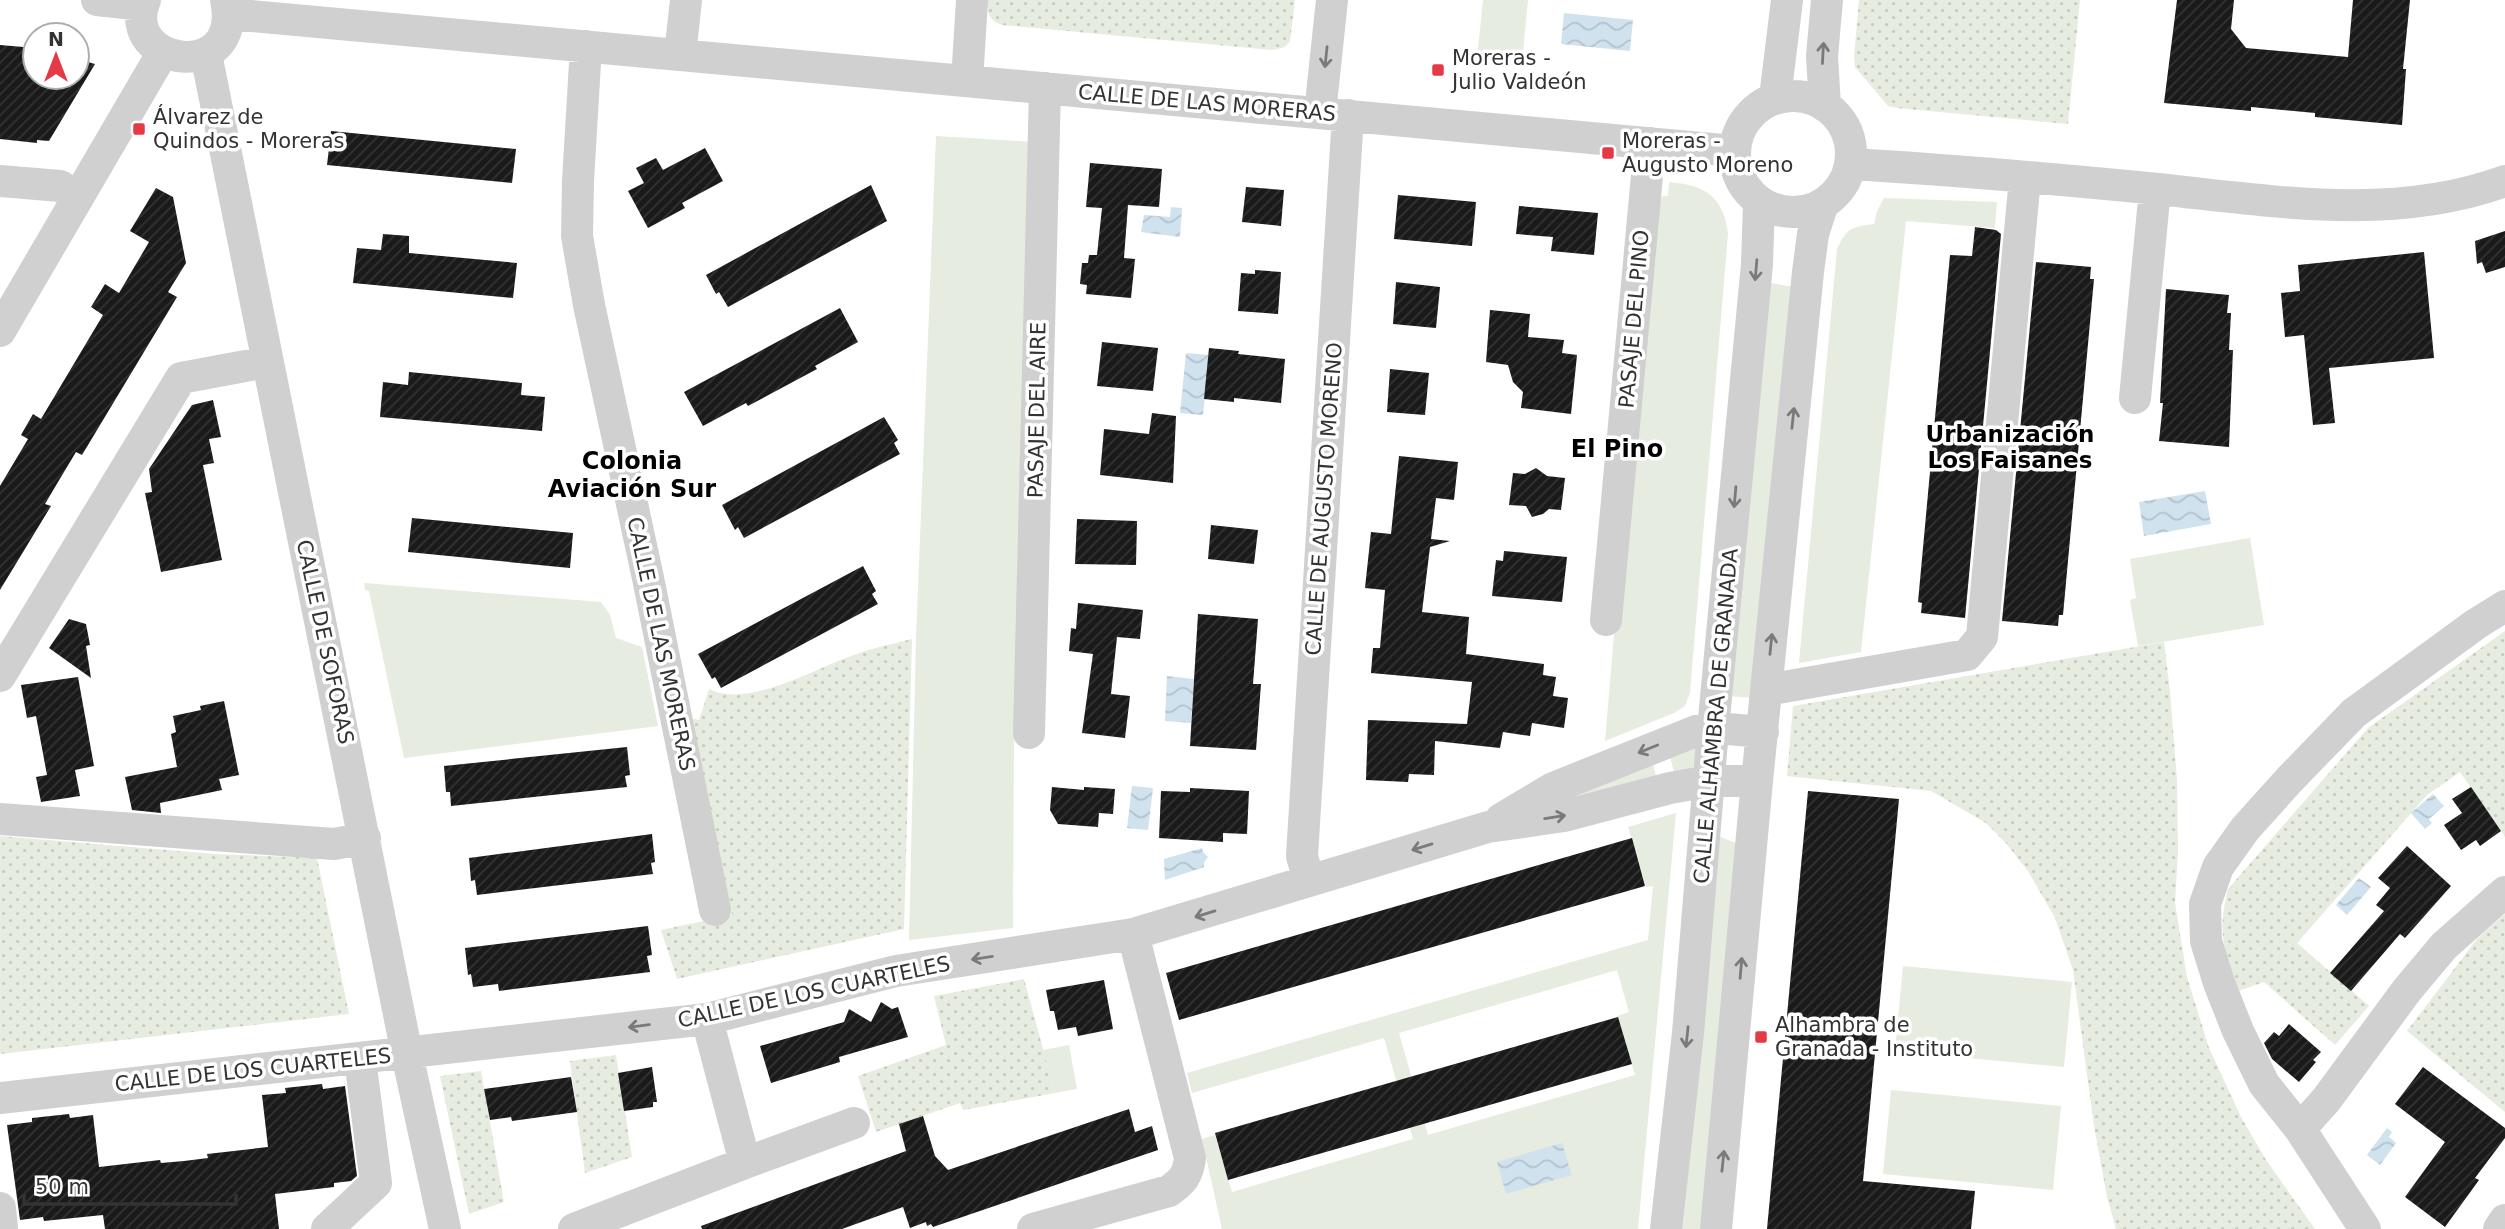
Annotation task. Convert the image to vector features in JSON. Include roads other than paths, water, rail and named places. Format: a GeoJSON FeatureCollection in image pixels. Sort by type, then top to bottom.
{"type":"FeatureCollection","features":[{"type":"Feature","properties":{"kind":"street"},"geometry":{"type":"LineString","coordinates":[[97,0],[144,2],[142,18],[145,32],[152,44],[177,58],[206,54],[223,37],[227,7]]}},
{"type":"Feature","properties":{"kind":"street"},"geometry":{"type":"LineString","coordinates":[[680,55],[686,0]]}},
{"type":"Feature","properties":{"kind":"street"},"geometry":{"type":"LineString","coordinates":[[967,81],[972,0]]}},
{"type":"Feature","properties":{"kind":"street","name":"CALLE DE AUGUSTO MORENO"},"geometry":{"type":"LineString","coordinates":[[1308,881],[1302,856],[1334,114],[1332,0]]}},
{"type":"Feature","properties":{"kind":"street"},"geometry":{"type":"LineString","coordinates":[[1775,99],[1787,0]]}},
{"type":"Feature","properties":{"kind":"street"},"geometry":{"type":"LineString","coordinates":[[1825,106],[1822,55],[1827,0]]}},
{"type":"Feature","properties":{"kind":"street","name":"CALLE DE LAS MORERAS"},"geometry":{"type":"LineString","coordinates":[[227,7],[680,55],[1734,151]]}},
{"type":"Feature","properties":{"kind":"street","name":"CALLE DE LAS MORERAS"},"geometry":{"type":"LineString","coordinates":[[586,46],[577,236],[715,910]]}},
{"type":"Feature","properties":{"kind":"street"},"geometry":{"type":"LineString","coordinates":[[0,331],[163,52]]}},
{"type":"Feature","properties":{"kind":"street","name":"CALLE DE SOFORAS"},"geometry":{"type":"LineString","coordinates":[[206,54],[407,1054],[445,1229]]}},
{"type":"Feature","properties":{"kind":"street","name":"PASAJE DEL AIRE"},"geometry":{"type":"LineString","coordinates":[[1029,733],[1045,88]]}},
{"type":"Feature","properties":{"kind":"street"},"geometry":{"type":"LineString","coordinates":[[1801,96],[1825,106],[1838,116],[1847,131],[1851,147],[1851,164],[1841,188],[1822,205],[1807,211],[1790,213],[1774,210],[1759,202],[1745,188],[1736,171],[1734,151],[1738,133],[1746,118],[1759,106],[1775,99],[1801,96]]}},
{"type":"Feature","properties":{"kind":"street","name":"PASAJE DEL PINO"},"geometry":{"type":"LineString","coordinates":[[1606,620],[1650,143]]}},
{"type":"Feature","properties":{"kind":"street"},"geometry":{"type":"LineString","coordinates":[[1851,164],[2155,189],[2309,205],[2392,205],[2443,198],[2505,181]]}},
{"type":"Feature","properties":{"kind":"street"},"geometry":{"type":"LineString","coordinates":[[1767,690],[1967,655],[1982,637],[2025,178]]}},
{"type":"Feature","properties":{"kind":"street"},"geometry":{"type":"LineString","coordinates":[[0,181],[60,186],[78,197]]}},
{"type":"Feature","properties":{"kind":"street"},"geometry":{"type":"LineString","coordinates":[[2136,398],[2155,189]]}},
{"type":"Feature","properties":{"kind":"street","name":"CALLE ALHAMBRA DE GRANADA"},"geometry":{"type":"LineString","coordinates":[[1666,1229],[1688,1033],[1713,729],[1757,264],[1759,202]]}},
{"type":"Feature","properties":{"kind":"street"},"geometry":{"type":"LineString","coordinates":[[1716,1229],[1808,272],[1813,234],[1822,205]]}},
{"type":"Feature","properties":{"kind":"street"},"geometry":{"type":"LineString","coordinates":[[0,676],[181,378],[267,362]]}},
{"type":"Feature","properties":{"kind":"street"},"geometry":{"type":"LineString","coordinates":[[2365,1229],[2300,1129],[2264,1084],[2238,1031],[2216,972],[2206,941],[2205,904],[2218,867],[2245,830],[2354,713],[2505,606]]}},
{"type":"Feature","properties":{"kind":"street","name":"CALLE DE LOS CUARTELES"},"geometry":{"type":"LineString","coordinates":[[1488,827],[1553,788],[1696,731],[1713,729],[1763,732]]}},
{"type":"Feature","properties":{"kind":"street","name":"CALLE DE LOS CUARTELES"},"geometry":{"type":"LineString","coordinates":[[0,1098],[707,1019],[896,971],[1133,934],[1488,827],[1564,816],[1670,788],[1709,781],[1757,781]]}},
{"type":"Feature","properties":{"kind":"street"},"geometry":{"type":"LineString","coordinates":[[0,820],[334,844],[365,838]]}},
{"type":"Feature","properties":{"kind":"street"},"geometry":{"type":"LineString","coordinates":[[2300,1129],[2326,1100],[2407,990],[2444,946],[2505,892]]}},
{"type":"Feature","properties":{"kind":"street"},"geometry":{"type":"LineString","coordinates":[[1033,1229],[1169,1191],[1183,1181],[1188,1170],[1190,1158],[1133,934]]}},
{"type":"Feature","properties":{"kind":"street"},"geometry":{"type":"LineString","coordinates":[[707,1019],[746,1163]]}},
{"type":"Feature","properties":{"kind":"street"},"geometry":{"type":"LineString","coordinates":[[327,1229],[376,1183],[360,1059]]}},
{"type":"Feature","properties":{"kind":"street"},"geometry":{"type":"LineString","coordinates":[[574,1229],[853,1123]]}},
{"type":"Feature","properties":{"kind":"street"},"geometry":{"type":"LineString","coordinates":[[0,1208],[2,1229]]}},
{"type":"Feature","properties":{"kind":"street"},"geometry":{"type":"LineString","coordinates":[[2499,1229],[2505,1220]]}},
{"type":"Feature","properties":{"kind":"water"},"geometry":{"type":"Polygon","coordinates":[[[1564,13],[1633,20],[1630,51],[1561,44],[1564,13]]]}},
{"type":"Feature","properties":{"kind":"water"},"geometry":{"type":"Polygon","coordinates":[[[1171,207],[1182,208],[1180,237],[1141,232],[1144,215],[1170,217],[1171,207]]]}},
{"type":"Feature","properties":{"kind":"water"},"geometry":{"type":"Polygon","coordinates":[[[1186,353],[1209,355],[1203,415],[1180,413],[1186,353]]]}},
{"type":"Feature","properties":{"kind":"water"},"geometry":{"type":"Polygon","coordinates":[[[2205,491],[2211,524],[2144,536],[2139,502],[2205,491]]]}},
{"type":"Feature","properties":{"kind":"water"},"geometry":{"type":"Polygon","coordinates":[[[1167,676],[1194,679],[1191,723],[1165,721],[1167,676]]]}},
{"type":"Feature","properties":{"kind":"water"},"geometry":{"type":"Polygon","coordinates":[[[1132,786],[1153,788],[1148,830],[1127,828],[1132,786]]]}},
{"type":"Feature","properties":{"kind":"water"},"geometry":{"type":"Polygon","coordinates":[[[2433,794],[2444,806],[2429,819],[2432,823],[2425,829],[2411,813],[2433,794]]]}},
{"type":"Feature","properties":{"kind":"water"},"geometry":{"type":"Polygon","coordinates":[[[1202,848],[1208,857],[1204,867],[1165,880],[1164,859],[1202,848]]]}},
{"type":"Feature","properties":{"kind":"water"},"geometry":{"type":"Polygon","coordinates":[[[2359,878],[2371,887],[2347,915],[2336,905],[2359,878]]]}},
{"type":"Feature","properties":{"kind":"water"},"geometry":{"type":"Polygon","coordinates":[[[2387,1128],[2392,1132],[2389,1137],[2396,1143],[2380,1165],[2367,1155],[2387,1128]]]}},
{"type":"Feature","properties":{"kind":"water"},"geometry":{"type":"Polygon","coordinates":[[[1562,1143],[1572,1175],[1506,1194],[1497,1162],[1562,1143]]]}},
{"type":"Feature","properties":{"kind":"place","name":"Moreras - Julio Valdeón"},"geometry":{"type":"Point","coordinates":[1438,70]}},
{"type":"Feature","properties":{"kind":"place","name":"Álvarez de Quindos - Moreras"},"geometry":{"type":"Point","coordinates":[139,129]}},
{"type":"Feature","properties":{"kind":"place","name":"Moreras - Augusto Moreno"},"geometry":{"type":"Point","coordinates":[1608,153]}},
{"type":"Feature","properties":{"kind":"place","name":"Alhambra de Granada - Instituto"},"geometry":{"type":"Point","coordinates":[1761,1037]}},
{"type":"Feature","properties":{"kind":"district","name":"Urbanización Los Faisanes"},"geometry":{"type":"Point","coordinates":[2010,447]}},
{"type":"Feature","properties":{"kind":"district","name":"El Pino"},"geometry":{"type":"Point","coordinates":[1617,449]}},
{"type":"Feature","properties":{"kind":"district","name":"Colonia Aviación Sur"},"geometry":{"type":"Point","coordinates":[632,475]}}]}
